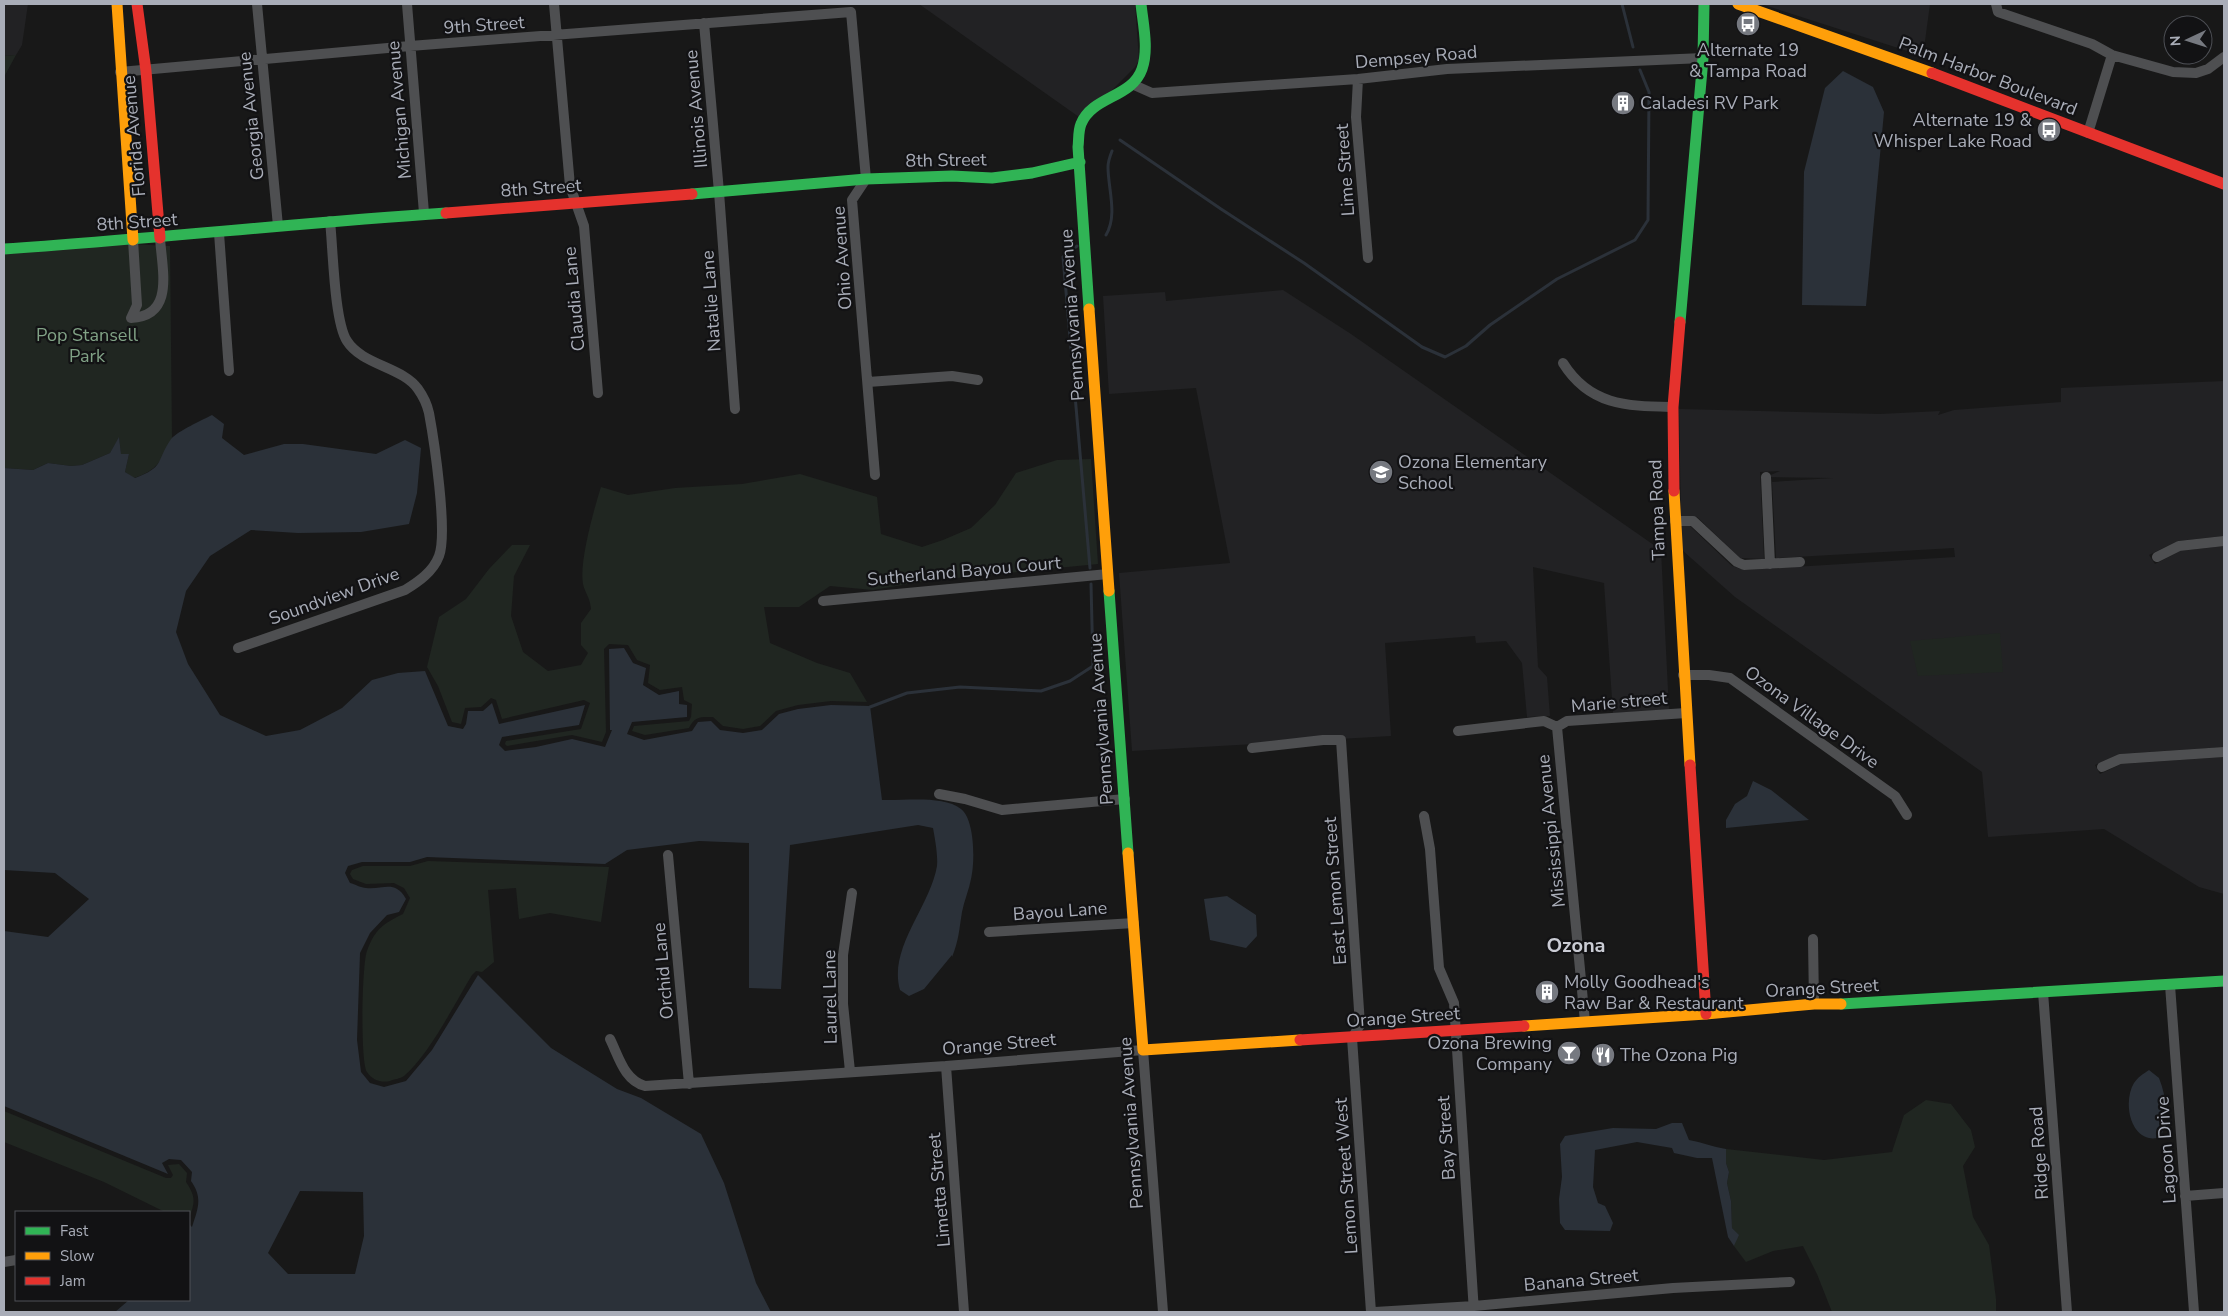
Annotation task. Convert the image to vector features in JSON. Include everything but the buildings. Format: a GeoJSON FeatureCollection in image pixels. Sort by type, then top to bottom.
{"type":"FeatureCollection","features":[{"type":"Feature","properties":{"kind":"street","name":"Florida Avenue"},"geometry":{"type":"LineString","coordinates":[[117,4],[120,72],[137,305],[130,318],[143,318],[158,308],[163,294],[146,71],[137,4]]}},
{"type":"Feature","properties":{"kind":"street","name":"Georgia Avenue"},"geometry":{"type":"LineString","coordinates":[[257,4],[278,226]]}},
{"type":"Feature","properties":{"kind":"street","name":"Michigan Avenue"},"geometry":{"type":"LineString","coordinates":[[407,4],[424,213]]}},
{"type":"Feature","properties":{"kind":"street","name":"Claudia Lane"},"geometry":{"type":"LineString","coordinates":[[554,4],[570,186],[578,204],[584,226],[598,392]]}},
{"type":"Feature","properties":{"kind":"street"},"geometry":{"type":"LineString","coordinates":[[1134,85],[1142,72],[1144,61],[1141,4]]}},
{"type":"Feature","properties":{"kind":"street","name":"Tampa Road"},"geometry":{"type":"LineString","coordinates":[[1704,4],[1703,58],[1673,407],[1675,521],[1683,675],[1706,1014]]}},
{"type":"Feature","properties":{"kind":"street","name":"Palm Harbor Boulevard"},"geometry":{"type":"LineString","coordinates":[[1738,4],[1930,72],[2224,184]]}},
{"type":"Feature","properties":{"kind":"street"},"geometry":{"type":"LineString","coordinates":[[1996,4],[1998,12],[2092,44],[2112,55],[2173,72],[2196,73],[2208,69],[2224,57]]}},
{"type":"Feature","properties":{"kind":"street","name":"9th Street"},"geometry":{"type":"LineString","coordinates":[[120,72],[410,46],[851,12],[866,180]]}},
{"type":"Feature","properties":{"kind":"street","name":"Illinois Avenue"},"geometry":{"type":"LineString","coordinates":[[704,22],[720,192]]}},
{"type":"Feature","properties":{"kind":"street"},"geometry":{"type":"LineString","coordinates":[[2088,133],[2112,55]]}},
{"type":"Feature","properties":{"kind":"street","name":"Dempsey Road"},"geometry":{"type":"LineString","coordinates":[[1134,85],[1152,92],[1358,79],[1447,69],[1703,58]]}},
{"type":"Feature","properties":{"kind":"street","name":"Lime Street"},"geometry":{"type":"LineString","coordinates":[[1358,79],[1356,117],[1368,258]]}},
{"type":"Feature","properties":{"kind":"street","name":"Pennsylvania Avenue"},"geometry":{"type":"LineString","coordinates":[[1134,85],[1092,109],[1082,123],[1078,147],[1162,1312]]}},
{"type":"Feature","properties":{"kind":"street","name":"8th Street"},"geometry":{"type":"LineString","coordinates":[[4,250],[219,233],[330,220],[578,204],[866,180],[952,176],[992,178],[1032,173],[1080,162]]}},
{"type":"Feature","properties":{"kind":"street","name":"Ohio Avenue"},"geometry":{"type":"LineString","coordinates":[[866,180],[852,200],[875,475]]}},
{"type":"Feature","properties":{"kind":"street","name":"Natalie Lane"},"geometry":{"type":"LineString","coordinates":[[720,192],[735,409]]}},
{"type":"Feature","properties":{"kind":"street","name":"Soundview Drive"},"geometry":{"type":"LineString","coordinates":[[238,648],[405,590],[421,580],[440,556],[442,534],[439,485],[429,411],[417,387],[409,380],[361,355],[347,341],[340,323],[330,220]]}},
{"type":"Feature","properties":{"kind":"street"},"geometry":{"type":"LineString","coordinates":[[219,233],[229,371]]}},
{"type":"Feature","properties":{"kind":"street"},"geometry":{"type":"LineString","coordinates":[[1563,363],[1572,377],[1588,392],[1610,402],[1638,406],[1673,407]]}},
{"type":"Feature","properties":{"kind":"street"},"geometry":{"type":"LineString","coordinates":[[868,382],[952,376],[978,380]]}},
{"type":"Feature","properties":{"kind":"street"},"geometry":{"type":"LineString","coordinates":[[1766,477],[1770,564]]}},
{"type":"Feature","properties":{"kind":"street"},"geometry":{"type":"LineString","coordinates":[[1675,521],[1693,521],[1737,562],[1744,565],[1800,562]]}},
{"type":"Feature","properties":{"kind":"street"},"geometry":{"type":"LineString","coordinates":[[2157,557],[2179,546],[2224,541]]}},
{"type":"Feature","properties":{"kind":"street","name":"Sutherland Bayou Court"},"geometry":{"type":"LineString","coordinates":[[822,601],[1108,574]]}},
{"type":"Feature","properties":{"kind":"street","name":"Ozona Village Drive"},"geometry":{"type":"LineString","coordinates":[[1683,675],[1709,675],[1730,678],[1895,796],[1907,815]]}},
{"type":"Feature","properties":{"kind":"street","name":"Marie street"},"geometry":{"type":"LineString","coordinates":[[1458,731],[1544,721],[1557,727],[1568,721],[1686,713]]}},
{"type":"Feature","properties":{"kind":"street","name":"Mississippi Avenue"},"geometry":{"type":"LineString","coordinates":[[1557,727],[1586,1022]]}},
{"type":"Feature","properties":{"kind":"street","name":"East Lemon Street"},"geometry":{"type":"LineString","coordinates":[[1252,748],[1305,741],[1341,740],[1360,1025],[1352,1038]]}},
{"type":"Feature","properties":{"kind":"street"},"geometry":{"type":"LineString","coordinates":[[2102,767],[2120,759],[2224,752]]}},
{"type":"Feature","properties":{"kind":"street"},"geometry":{"type":"LineString","coordinates":[[939,794],[965,798],[1002,810],[1125,799]]}},
{"type":"Feature","properties":{"kind":"street","name":"Bay Street"},"geometry":{"type":"LineString","coordinates":[[1424,816],[1430,849],[1439,968],[1454,1003],[1474,1309]]}},
{"type":"Feature","properties":{"kind":"street","name":"Orchid Lane"},"geometry":{"type":"LineString","coordinates":[[668,855],[688,1084]]}},
{"type":"Feature","properties":{"kind":"street","name":"Laurel Lane"},"geometry":{"type":"LineString","coordinates":[[850,1071],[843,1004],[843,955],[852,893]]}},
{"type":"Feature","properties":{"kind":"street","name":"Bayou Lane"},"geometry":{"type":"LineString","coordinates":[[989,932],[1134,923]]}},
{"type":"Feature","properties":{"kind":"street"},"geometry":{"type":"LineString","coordinates":[[1813,939],[1814,1004]]}},
{"type":"Feature","properties":{"kind":"street","name":"Orange Street"},"geometry":{"type":"LineString","coordinates":[[610,1039],[629,1078],[645,1086],[946,1066],[1143,1050],[1706,1014],[1814,1004],[1863,1004],[2224,981]]}},
{"type":"Feature","properties":{"kind":"street","name":"Lagoon Drive"},"geometry":{"type":"LineString","coordinates":[[2170,985],[2194,1312]]}},
{"type":"Feature","properties":{"kind":"street","name":"Ridge Road"},"geometry":{"type":"LineString","coordinates":[[2044,992],[2067,1312]]}},
{"type":"Feature","properties":{"kind":"street","name":"Lemon Street West"},"geometry":{"type":"LineString","coordinates":[[1352,1038],[1371,1312]]}},
{"type":"Feature","properties":{"kind":"street","name":"Limetta Street"},"geometry":{"type":"LineString","coordinates":[[946,1066],[964,1312]]}},
{"type":"Feature","properties":{"kind":"street"},"geometry":{"type":"LineString","coordinates":[[2185,1196],[2224,1193]]}},
{"type":"Feature","properties":{"kind":"street","name":"Banana Street"},"geometry":{"type":"LineString","coordinates":[[1375,1312],[1474,1309],[1673,1288],[1790,1282]]}},
{"type":"Feature","properties":{"kind":"shaded area"},"geometry":{"type":"Polygon","coordinates":[[[4,4],[28,4],[22,45],[16,55],[4,56],[4,4]]]}},
{"type":"Feature","properties":{"kind":"shaded area"},"geometry":{"type":"Polygon","coordinates":[[[919,4],[1135,4],[1139,60],[1135,67],[1108,94],[1079,117],[919,4]]]}},
{"type":"Feature","properties":{"kind":"shaded area"},"geometry":{"type":"Polygon","coordinates":[[[1761,4],[1930,4],[1923,56],[1761,4]]]}},
{"type":"Feature","properties":{"kind":"shaded area"},"geometry":{"type":"Polygon","coordinates":[[[1843,71],[1873,87],[1884,112],[1866,306],[1802,305],[1804,172],[1825,88],[1843,71]]]}},
{"type":"Feature","properties":{"kind":"shaded area","name":"Ozona Elementary School"},"geometry":{"type":"Polygon","coordinates":[[[1283,290],[1351,334],[1661,550],[1669,710],[1613,713],[1604,583],[1533,567],[1538,667],[1547,677],[1550,716],[1527,717],[1522,663],[1506,641],[1476,643],[1475,636],[1385,643],[1391,736],[1132,751],[1119,573],[1230,563],[1196,388],[1109,394],[1103,296],[1165,292],[1166,301],[1283,290]]]}},
{"type":"Feature","properties":{"kind":"shaded area"},"geometry":{"type":"Polygon","coordinates":[[[2224,381],[2224,536],[2178,541],[2149,555],[2155,564],[2180,551],[2224,546],[2224,747],[2119,754],[2095,765],[2100,774],[2121,764],[2224,757],[2224,894],[2199,887],[2104,829],[1988,837],[1982,772],[1735,597],[1682,550],[1681,526],[1690,526],[1732,566],[1744,570],[1955,557],[1954,548],[1776,558],[1772,482],[1833,478],[1766,477],[1780,471],[1760,472],[1764,559],[1740,558],[1697,517],[1681,516],[1679,409],[1880,414],[1940,411],[1938,415],[1954,410],[2061,402],[2061,388],[2224,381]]]}},
{"type":"Feature","properties":{"kind":"shaded area"},"geometry":{"type":"Polygon","coordinates":[[[212,415],[224,424],[222,438],[244,455],[284,444],[303,444],[376,454],[405,440],[421,448],[417,493],[409,524],[361,532],[298,533],[251,530],[210,556],[186,591],[176,632],[188,664],[220,715],[266,736],[300,730],[342,708],[372,680],[398,673],[425,671],[448,726],[463,729],[466,724],[468,711],[483,711],[492,703],[499,724],[585,705],[579,725],[502,737],[499,745],[505,751],[536,747],[572,739],[605,747],[612,730],[610,730],[609,649],[624,648],[633,663],[646,668],[643,685],[659,695],[679,691],[679,704],[687,705],[687,717],[632,722],[627,734],[644,740],[692,731],[698,722],[711,721],[720,730],[743,733],[762,730],[779,714],[798,709],[831,705],[870,706],[882,800],[934,800],[953,805],[966,814],[973,842],[973,862],[956,945],[952,957],[952,955],[924,989],[909,996],[900,990],[898,974],[900,959],[911,928],[927,897],[937,866],[933,828],[918,825],[790,845],[781,989],[749,988],[749,843],[699,841],[627,850],[605,864],[427,857],[410,862],[362,862],[348,866],[345,873],[350,883],[364,888],[393,887],[398,889],[406,899],[399,912],[387,915],[370,933],[360,953],[357,1040],[361,1072],[370,1083],[384,1087],[406,1081],[432,1050],[478,975],[551,1048],[617,1089],[641,1098],[701,1134],[724,1183],[756,1283],[771,1312],[115,1312],[128,1301],[190,1301],[190,1225],[192,1227],[198,1198],[191,1181],[192,1172],[181,1160],[169,1159],[162,1163],[168,1174],[4,1106],[4,931],[48,937],[89,899],[55,873],[4,870],[4,468],[33,470],[48,463],[71,466],[82,465],[110,453],[119,437],[121,454],[129,454],[125,472],[135,478],[156,467],[171,439],[184,429],[212,415]],[[300,1191],[268,1253],[288,1274],[355,1274],[364,1236],[363,1192],[300,1191]]]}},
{"type":"Feature","properties":{"kind":"shaded area"},"geometry":{"type":"Polygon","coordinates":[[[1753,781],[1771,790],[1809,820],[1726,828],[1726,820],[1735,804],[1747,796],[1753,781]]]}},
{"type":"Feature","properties":{"kind":"shaded area"},"geometry":{"type":"Polygon","coordinates":[[[1227,896],[1256,915],[1257,936],[1246,948],[1210,940],[1204,899],[1227,896]]]}},
{"type":"Feature","properties":{"kind":"shaded area"},"geometry":{"type":"Polygon","coordinates":[[[2149,1070],[2159,1078],[2166,1107],[2161,1137],[2154,1138],[2142,1135],[2136,1130],[2132,1123],[2129,1106],[2129,1098],[2134,1083],[2149,1070]]]}},
{"type":"Feature","properties":{"kind":"shaded area"},"geometry":{"type":"Polygon","coordinates":[[[1672,1123],[1682,1123],[1689,1140],[1726,1149],[1726,1163],[1729,1172],[1727,1183],[1731,1201],[1732,1228],[1739,1235],[1734,1246],[1728,1237],[1712,1158],[1697,1158],[1674,1153],[1672,1148],[1637,1142],[1595,1150],[1593,1187],[1598,1203],[1605,1206],[1613,1223],[1610,1231],[1565,1230],[1560,1223],[1559,1199],[1562,1177],[1560,1144],[1565,1136],[1613,1128],[1656,1129],[1672,1123]]]}},
{"type":"Feature","properties":{"kind":"green space"},"geometry":{"type":"Polygon","coordinates":[[[16,55],[4,77],[4,56],[16,55]]]}},
{"type":"Feature","properties":{"kind":"green space","name":"Pop Stansell Park"},"geometry":{"type":"Polygon","coordinates":[[[129,244],[170,246],[172,438],[165,452],[154,468],[134,478],[125,472],[129,454],[121,455],[119,438],[110,453],[82,465],[71,466],[48,463],[33,470],[4,468],[4,254],[129,244]]]}},
{"type":"Feature","properties":{"kind":"green space"},"geometry":{"type":"Polygon","coordinates":[[[1091,459],[1098,564],[926,581],[873,590],[830,586],[799,607],[764,607],[770,643],[817,663],[850,673],[867,702],[831,701],[798,705],[776,711],[760,726],[743,729],[723,726],[713,717],[701,717],[693,721],[689,728],[645,735],[632,731],[634,726],[689,721],[692,704],[684,700],[682,687],[660,690],[648,683],[650,665],[637,660],[628,645],[609,644],[604,649],[606,732],[602,742],[572,735],[507,746],[505,744],[506,741],[581,729],[590,703],[584,700],[502,719],[496,700],[491,698],[481,707],[465,708],[461,724],[452,722],[438,686],[427,667],[439,617],[466,599],[489,569],[512,545],[530,545],[514,576],[511,616],[523,652],[548,671],[581,665],[588,653],[581,645],[581,623],[591,609],[583,584],[583,563],[601,487],[628,495],[675,488],[742,484],[800,474],[877,497],[881,534],[922,547],[971,528],[995,505],[1016,473],[1057,460],[1091,459]]]}},
{"type":"Feature","properties":{"kind":"green space"},"geometry":{"type":"Polygon","coordinates":[[[2000,633],[2003,672],[1918,676],[1910,641],[2000,633]]]}},
{"type":"Feature","properties":{"kind":"green space"},"geometry":{"type":"Polygon","coordinates":[[[428,861],[609,867],[601,922],[550,913],[519,919],[516,888],[488,890],[494,962],[482,972],[476,971],[472,975],[450,1014],[413,1067],[401,1078],[387,1082],[380,1081],[374,1079],[367,1072],[363,1051],[362,1012],[365,959],[373,937],[385,924],[403,914],[410,898],[404,888],[394,883],[366,884],[353,879],[350,874],[352,870],[363,866],[410,866],[428,861]]]}},
{"type":"Feature","properties":{"kind":"green space"},"geometry":{"type":"Polygon","coordinates":[[[1926,1100],[1951,1104],[1971,1130],[1975,1147],[1963,1166],[1973,1217],[1989,1245],[1996,1312],[1832,1312],[1817,1274],[1803,1246],[1773,1251],[1746,1262],[1734,1246],[1738,1235],[1732,1228],[1731,1201],[1727,1183],[1729,1172],[1726,1163],[1726,1149],[1824,1160],[1892,1152],[1904,1115],[1926,1100]]]}},
{"type":"Feature","properties":{"kind":"green space"},"geometry":{"type":"Polygon","coordinates":[[[4,1111],[166,1178],[171,1178],[173,1175],[168,1165],[179,1164],[187,1173],[186,1182],[194,1200],[190,1215],[190,1211],[163,1211],[104,1182],[4,1142],[4,1111]]]}},
{"type":"Feature","properties":{"kind":"waterway"},"geometry":{"type":"LineString","coordinates":[[1622,4],[1633,47]]}},
{"type":"Feature","properties":{"kind":"waterway"},"geometry":{"type":"LineString","coordinates":[[1120,140],[1304,263],[1422,347],[1445,357],[1466,346],[1490,325],[1557,279],[1635,240],[1648,220],[1649,92],[1640,70]]}},
{"type":"Feature","properties":{"kind":"waterway"},"geometry":{"type":"LineString","coordinates":[[1106,235],[1110,227],[1112,210],[1108,175],[1109,159],[1112,151]]}},
{"type":"Feature","properties":{"kind":"waterway"},"geometry":{"type":"LineString","coordinates":[[1077,246],[1063,257],[1090,568]]}},
{"type":"Feature","properties":{"kind":"waterway"},"geometry":{"type":"LineString","coordinates":[[870,707],[907,693],[960,687],[1041,691],[1070,681],[1093,666],[1091,584]]}},
{"type":"Feature","properties":{"kind":"traffic: fast"},"geometry":{"type":"LineString","coordinates":[[1089,309],[1078,147],[1079,130],[1086,115],[1102,102],[1130,86],[1137,79],[1142,69],[1145,45],[1141,4]]}},
{"type":"Feature","properties":{"kind":"traffic: fast"},"geometry":{"type":"LineString","coordinates":[[1680,322],[1703,58],[1704,4]]}},
{"type":"Feature","properties":{"kind":"traffic: fast"},"geometry":{"type":"LineString","coordinates":[[692,194],[866,179],[952,176],[992,178],[1032,173],[1080,162]]}},
{"type":"Feature","properties":{"kind":"traffic: fast"},"geometry":{"type":"LineString","coordinates":[[4,249],[446,213]]}},
{"type":"Feature","properties":{"kind":"traffic: fast"},"geometry":{"type":"LineString","coordinates":[[1109,591],[1128,853]]}},
{"type":"Feature","properties":{"kind":"traffic: fast"},"geometry":{"type":"LineString","coordinates":[[1841,1004],[2224,981]]}},
{"type":"Feature","properties":{"kind":"traffic: slow"},"geometry":{"type":"LineString","coordinates":[[117,4],[133,240]]}},
{"type":"Feature","properties":{"kind":"traffic: slow"},"geometry":{"type":"LineString","coordinates":[[1738,4],[1932,73]]}},
{"type":"Feature","properties":{"kind":"traffic: slow"},"geometry":{"type":"LineString","coordinates":[[1089,309],[1109,591]]}},
{"type":"Feature","properties":{"kind":"traffic: slow"},"geometry":{"type":"LineString","coordinates":[[1674,491],[1690,765]]}},
{"type":"Feature","properties":{"kind":"traffic: slow"},"geometry":{"type":"LineString","coordinates":[[1128,853],[1143,1050],[1300,1040]]}},
{"type":"Feature","properties":{"kind":"traffic: slow"},"geometry":{"type":"LineString","coordinates":[[1524,1026],[1706,1014],[1814,1004],[1841,1004]]}},
{"type":"Feature","properties":{"kind":"traffic: jam"},"geometry":{"type":"LineString","coordinates":[[137,4],[146,71],[160,238]]}},
{"type":"Feature","properties":{"kind":"traffic: jam"},"geometry":{"type":"LineString","coordinates":[[1932,73],[2224,184]]}},
{"type":"Feature","properties":{"kind":"traffic: jam"},"geometry":{"type":"LineString","coordinates":[[446,213],[692,194]]}},
{"type":"Feature","properties":{"kind":"traffic: jam"},"geometry":{"type":"LineString","coordinates":[[1674,491],[1673,407],[1680,322]]}},
{"type":"Feature","properties":{"kind":"traffic: jam"},"geometry":{"type":"LineString","coordinates":[[1690,765],[1706,1014]]}},
{"type":"Feature","properties":{"kind":"traffic: jam"},"geometry":{"type":"LineString","coordinates":[[1300,1040],[1524,1026]]}},
{"type":"Feature","properties":{"kind":"place","name":"Alternate 19 & Tampa Road"},"geometry":{"type":"Point","coordinates":[1748,24]}},
{"type":"Feature","properties":{"kind":"place","name":"Caladesi RV Park"},"geometry":{"type":"Point","coordinates":[1623,103]}},
{"type":"Feature","properties":{"kind":"place","name":"Alternate 19 & Whisper Lake Road"},"geometry":{"type":"Point","coordinates":[2049,130]}},
{"type":"Feature","properties":{"kind":"place","name":"Ozona Elementary School"},"geometry":{"type":"Point","coordinates":[1381,472]}},
{"type":"Feature","properties":{"kind":"place","name":"Molly Goodhead's Raw Bar & Restaurant"},"geometry":{"type":"Point","coordinates":[1547,992]}},
{"type":"Feature","properties":{"kind":"place","name":"Ozona Brewing Company"},"geometry":{"type":"Point","coordinates":[1569,1053]}},
{"type":"Feature","properties":{"kind":"place","name":"The Ozona Pig"},"geometry":{"type":"Point","coordinates":[1603,1055]}},
{"type":"Feature","properties":{"kind":"district","name":"Ozona"},"geometry":{"type":"Point","coordinates":[1576,945]}}]}
